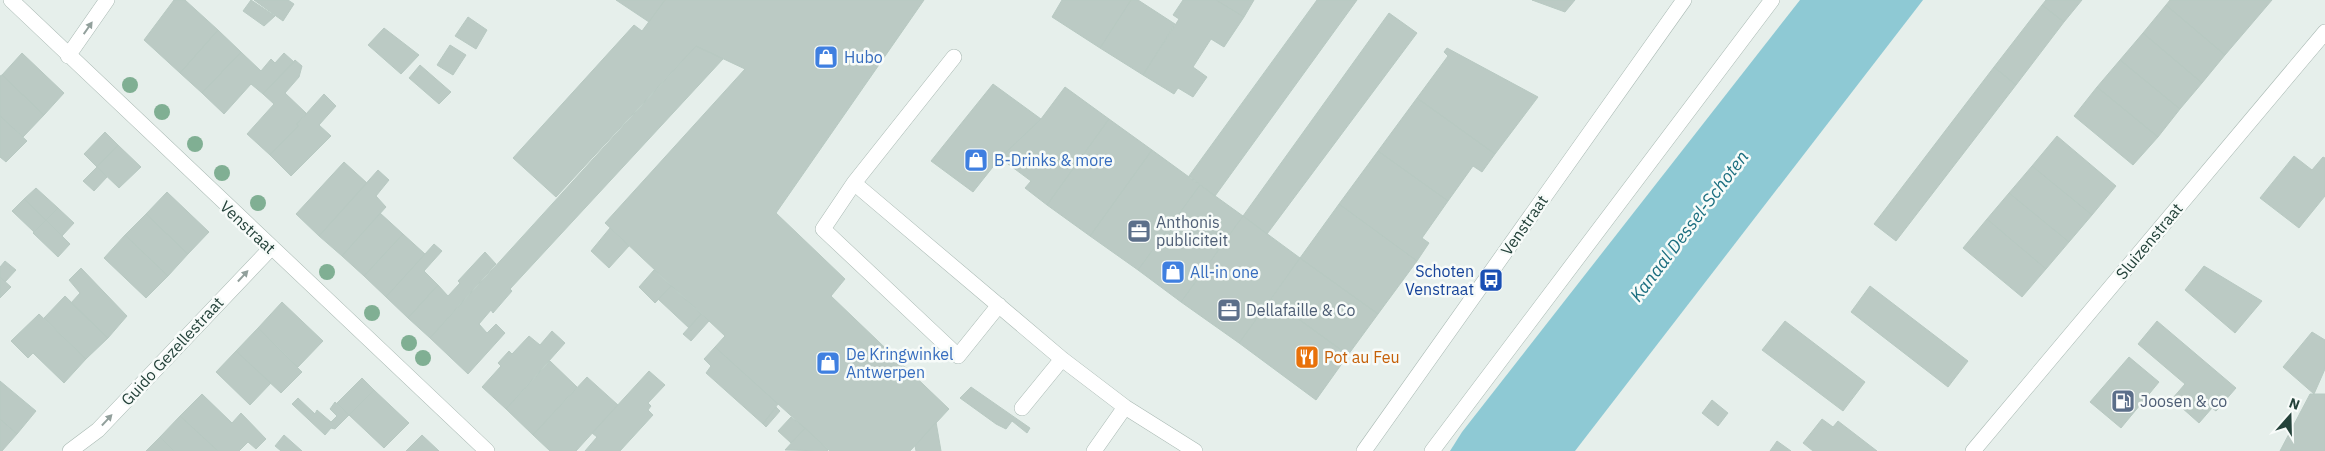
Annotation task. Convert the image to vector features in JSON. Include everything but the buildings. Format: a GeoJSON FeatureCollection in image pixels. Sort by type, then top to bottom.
{"type":"FeatureCollection","features":[{"type":"Feature","properties":{"kind":"street"},"geometry":{"type":"LineString","coordinates":[[0,8],[9,0]]}},
{"type":"Feature","properties":{"kind":"street","name":"Venstraat"},"geometry":{"type":"LineString","coordinates":[[9,0],[488,451]]}},
{"type":"Feature","properties":{"kind":"street"},"geometry":{"type":"LineString","coordinates":[[68,56],[107,0]]}},
{"type":"Feature","properties":{"kind":"street","name":"Venstraat"},"geometry":{"type":"LineString","coordinates":[[1364,451],[1684,0]]}},
{"type":"Feature","properties":{"kind":"street"},"geometry":{"type":"LineString","coordinates":[[1432,451],[1772,0]]}},
{"type":"Feature","properties":{"kind":"street","name":"Sluizenstraat"},"geometry":{"type":"LineString","coordinates":[[1973,451],[2325,32]]}},
{"type":"Feature","properties":{"kind":"street"},"geometry":{"type":"LineString","coordinates":[[954,57],[854,184],[824,229],[958,356],[999,304]]}},
{"type":"Feature","properties":{"kind":"street"},"geometry":{"type":"LineString","coordinates":[[854,184],[999,304],[1062,359],[1125,407],[1195,451]]}},
{"type":"Feature","properties":{"kind":"street","name":"Guido Gezellestraat"},"geometry":{"type":"LineString","coordinates":[[70,451],[98,430],[271,248]]}},
{"type":"Feature","properties":{"kind":"street"},"geometry":{"type":"LineString","coordinates":[[1022,408],[1062,359]]}},
{"type":"Feature","properties":{"kind":"street"},"geometry":{"type":"LineString","coordinates":[[1094,451],[1125,407]]}},
{"type":"Feature","properties":{"kind":"water","name":"Kanaal Dessel-Schoten"},"geometry":{"type":"Polygon","coordinates":[[[1800,0],[1923,0],[1575,451],[1450,451],[1462,432],[1800,0]]]}},
{"type":"Feature","properties":{"kind":"place","name":"Hubo"},"geometry":{"type":"Point","coordinates":[826,57]}},
{"type":"Feature","properties":{"kind":"place","name":"B-Drinks & more"},"geometry":{"type":"Point","coordinates":[976,160]}},
{"type":"Feature","properties":{"kind":"place","name":"Anthonis publiciteit"},"geometry":{"type":"Point","coordinates":[1139,231]}},
{"type":"Feature","properties":{"kind":"place","name":"All-in one"},"geometry":{"type":"Point","coordinates":[1173,272]}},
{"type":"Feature","properties":{"kind":"place","name":"Schoten Venstraat"},"geometry":{"type":"Point","coordinates":[1491,280]}},
{"type":"Feature","properties":{"kind":"place","name":"Dellafaille & Co"},"geometry":{"type":"Point","coordinates":[1229,310]}},
{"type":"Feature","properties":{"kind":"place","name":"Pot au Feu"},"geometry":{"type":"Point","coordinates":[1307,357]}},
{"type":"Feature","properties":{"kind":"place","name":"De Kringwinkel Antwerpen"},"geometry":{"type":"Point","coordinates":[828,363]}},
{"type":"Feature","properties":{"kind":"place","name":"Joosen & co"},"geometry":{"type":"Point","coordinates":[2123,401]}}]}
